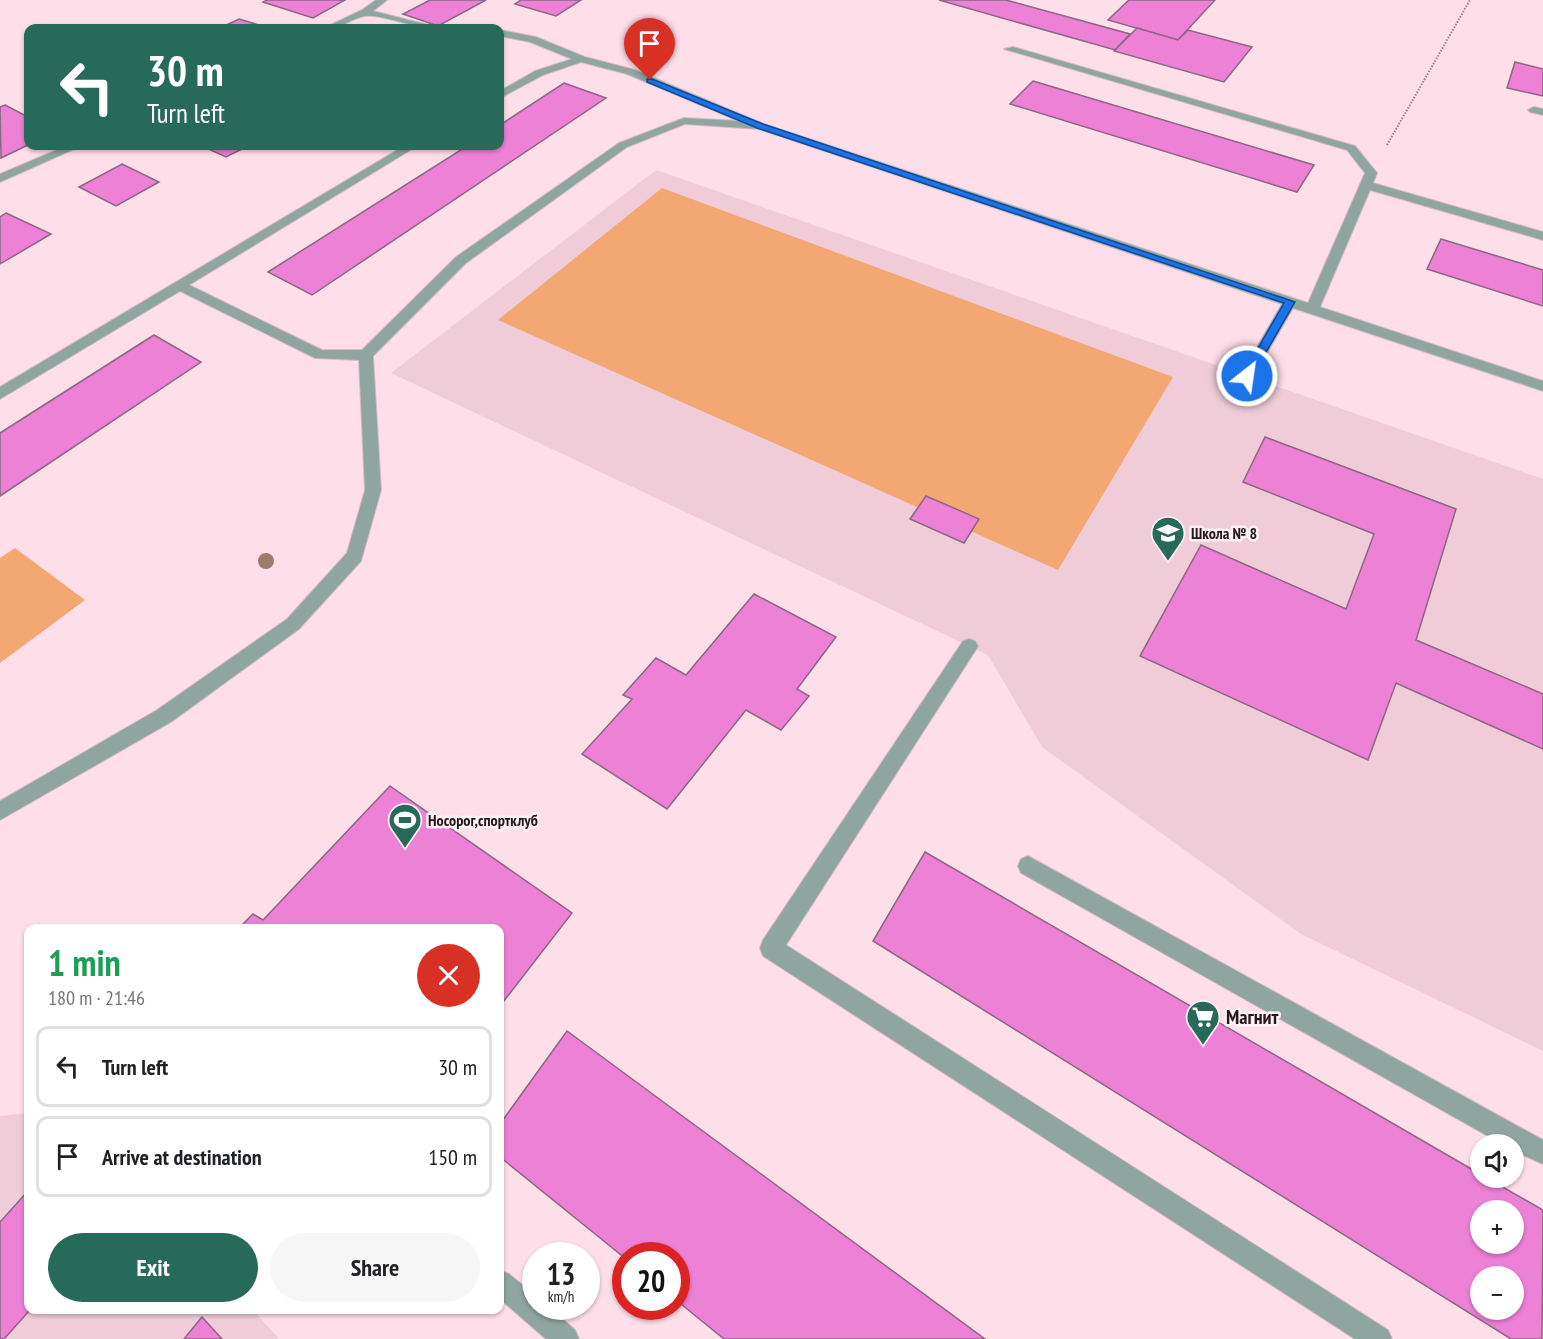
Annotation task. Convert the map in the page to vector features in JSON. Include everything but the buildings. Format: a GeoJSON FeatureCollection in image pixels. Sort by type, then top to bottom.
{"type":"FeatureCollection","features":[{"type":"Feature","properties":{"kind":"street"},"geometry":{"type":"LineString","coordinates":[[338,24],[365,12],[382,0]]}},
{"type":"Feature","properties":{"kind":"street"},"geometry":{"type":"LineString","coordinates":[[365,12],[418,24]]}},
{"type":"Feature","properties":{"kind":"street"},"geometry":{"type":"LineString","coordinates":[[504,34],[540,42],[581,59],[631,72],[760,126],[1543,386]]}},
{"type":"Feature","properties":{"kind":"street"},"geometry":{"type":"LineString","coordinates":[[1009,49],[1351,148],[1368,179],[1543,236]]}},
{"type":"Feature","properties":{"kind":"street"},"geometry":{"type":"LineString","coordinates":[[504,93],[540,73],[581,59]]}},
{"type":"Feature","properties":{"kind":"street"},"geometry":{"type":"LineString","coordinates":[[180,286],[320,355],[366,356],[461,260],[623,145],[684,121],[760,126]]}},
{"type":"Feature","properties":{"kind":"street"},"geometry":{"type":"LineString","coordinates":[[0,178],[66,150]]}},
{"type":"Feature","properties":{"kind":"street"},"geometry":{"type":"LineString","coordinates":[[0,394],[404,150]]}},
{"type":"Feature","properties":{"kind":"street"},"geometry":{"type":"LineString","coordinates":[[1312,309],[1368,179]]}},
{"type":"Feature","properties":{"kind":"street"},"geometry":{"type":"LineString","coordinates":[[1247,376],[1290,302]]}},
{"type":"Feature","properties":{"kind":"street"},"geometry":{"type":"LineString","coordinates":[[0,811],[164,716],[293,624],[355,556],[373,490],[366,356]]}},
{"type":"Feature","properties":{"kind":"street"},"geometry":{"type":"LineString","coordinates":[[969,646],[771,948],[1379,1339]]}},
{"type":"Feature","properties":{"kind":"street"},"geometry":{"type":"LineString","coordinates":[[1028,866],[1515,1139],[1543,1152]]}},
{"type":"Feature","properties":{"kind":"street"},"geometry":{"type":"LineString","coordinates":[[504,1286],[566,1339]]}},
{"type":"Feature","properties":{"kind":"path"},"geometry":{"type":"LineString","coordinates":[[1368,179],[1470,0]]}},
{"type":"Feature","properties":{"kind":"shaded area","name":"Школа № 8"},"geometry":{"type":"Polygon","coordinates":[[[656,170],[1543,479],[1543,1051],[1301,934],[1042,747],[988,655],[391,373],[656,170]]]}},
{"type":"Feature","properties":{"kind":"shaded area"},"geometry":{"type":"Polygon","coordinates":[[[662,188],[1173,377],[1058,570],[498,320],[662,188]]]}},
{"type":"Feature","properties":{"kind":"shaded area"},"geometry":{"type":"Polygon","coordinates":[[[15,548],[85,600],[0,663],[0,558],[15,548]]]}},
{"type":"Feature","properties":{"kind":"shaded area"},"geometry":{"type":"Polygon","coordinates":[[[24,1113],[24,1314],[257,1314],[279,1339],[0,1339],[0,1116],[24,1113]]]}},
{"type":"Feature","properties":{"kind":"place","name":"Школа № 8"},"geometry":{"type":"Point","coordinates":[1168,562]}},
{"type":"Feature","properties":{"kind":"place","name":"Носорог,спортклуб"},"geometry":{"type":"Point","coordinates":[405,849]}},
{"type":"Feature","properties":{"kind":"place","name":"Магнит"},"geometry":{"type":"Point","coordinates":[1203,1046]}},
{"type":"Feature","properties":{"kind":"route"},"geometry":{"type":"LineString","coordinates":[[650,80],[760,126],[1290,302],[1247,376]]}}]}
